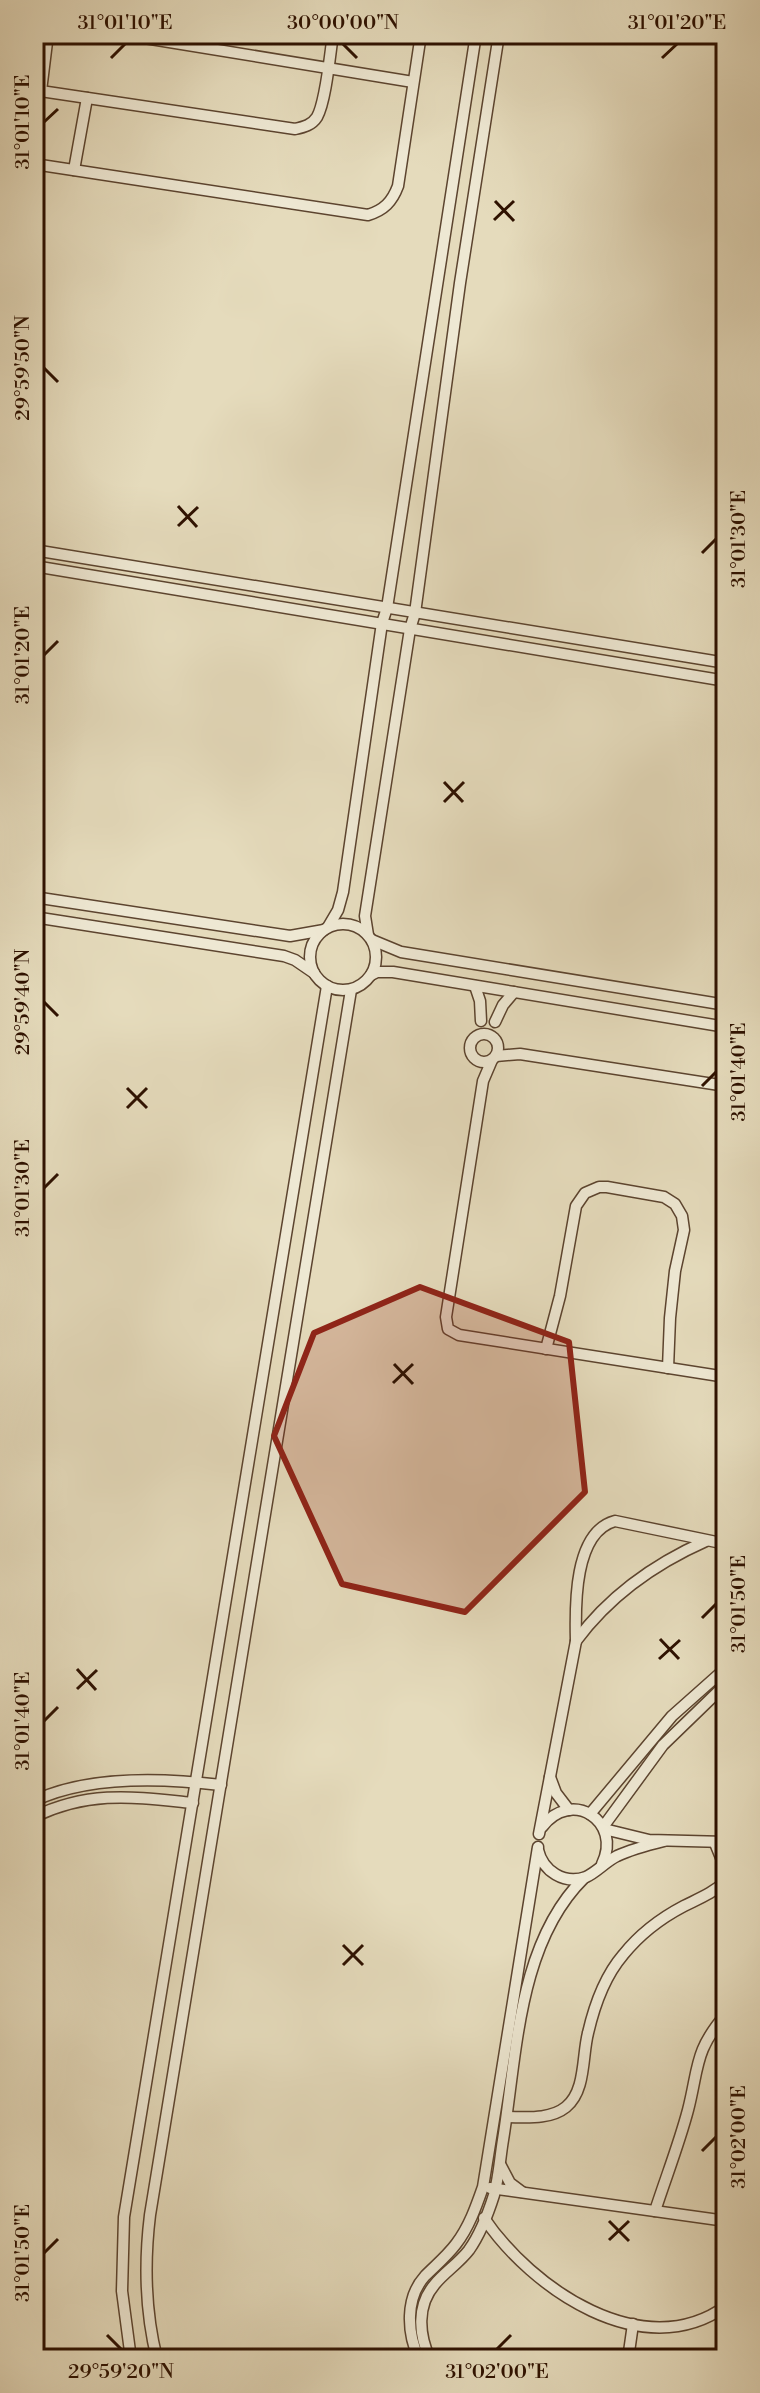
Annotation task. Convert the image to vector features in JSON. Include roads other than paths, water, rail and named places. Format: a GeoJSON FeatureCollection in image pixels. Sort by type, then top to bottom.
{"type":"FeatureCollection","features":[{"type":"Feature","properties":{"kind":"street"},"geometry":{"type":"LineString","coordinates":[[48,34],[37,91],[295,129],[311,124],[319,110],[333,34]]}},
{"type":"Feature","properties":{"kind":"street"},"geometry":{"type":"LineString","coordinates":[[120,34],[413,82]]}},
{"type":"Feature","properties":{"kind":"street"},"geometry":{"type":"LineString","coordinates":[[34,164],[368,215],[387,205],[398,186],[421,34]]}},
{"type":"Feature","properties":{"kind":"street"},"geometry":{"type":"LineString","coordinates":[[314,973],[311,950],[338,910],[343,892],[382,623],[387,608],[476,34]]}},
{"type":"Feature","properties":{"kind":"street"},"geometry":{"type":"LineString","coordinates":[[371,975],[376,962],[365,916],[415,613],[457,298],[499,34]]}},
{"type":"Feature","properties":{"kind":"street"},"geometry":{"type":"LineString","coordinates":[[74,170],[87,98]]}},
{"type":"Feature","properties":{"kind":"street"},"geometry":{"type":"LineString","coordinates":[[34,550],[726,663]]}},
{"type":"Feature","properties":{"kind":"street"},"geometry":{"type":"LineString","coordinates":[[34,566],[726,681]]}},
{"type":"Feature","properties":{"kind":"street"},"geometry":{"type":"LineString","coordinates":[[34,897],[290,936],[349,925],[401,952],[726,1005]]}},
{"type":"Feature","properties":{"kind":"street"},"geometry":{"type":"LineString","coordinates":[[34,917],[284,956],[295,960],[336,990],[359,987],[377,972],[393,972],[726,1027]]}},
{"type":"Feature","properties":{"kind":"street"},"geometry":{"type":"LineString","coordinates":[[131,2359],[122,2291],[124,2217],[327,986]]}},
{"type":"Feature","properties":{"kind":"street"},"geometry":{"type":"LineString","coordinates":[[475,986],[494,1058],[483,1081],[445,1321],[448,1329],[455,1334],[726,1377]]}},
{"type":"Feature","properties":{"kind":"street"},"geometry":{"type":"LineString","coordinates":[[157,2359],[147,2301],[147,2236],[351,990]]}},
{"type":"Feature","properties":{"kind":"street"},"geometry":{"type":"LineString","coordinates":[[483,1081],[470,1046],[488,1031],[514,992]]}},
{"type":"Feature","properties":{"kind":"street"},"geometry":{"type":"LineString","coordinates":[[488,1031],[520,1054]]}},
{"type":"Feature","properties":{"kind":"street"},"geometry":{"type":"LineString","coordinates":[[477,1060],[485,1062],[520,1054],[726,1086]]}},
{"type":"Feature","properties":{"kind":"street"},"geometry":{"type":"LineString","coordinates":[[546,1349],[560,1296],[576,1206],[585,1193],[607,1187],[664,1197],[675,1204],[682,1216],[684,1230],[675,1271],[668,1368]]}},
{"type":"Feature","properties":{"kind":"street"},"geometry":{"type":"LineString","coordinates":[[419,2359],[411,2339],[409,2317],[414,2296],[425,2276],[457,2243],[477,2206],[483,2187],[512,2040],[539,1834],[576,1641],[575,1608],[580,1574],[590,1538],[603,1524],[615,1521],[726,1544]]}},
{"type":"Feature","properties":{"kind":"street"},"geometry":{"type":"LineString","coordinates":[[576,1641],[593,1618],[627,1587],[665,1561],[706,1541]]}},
{"type":"Feature","properties":{"kind":"street"},"geometry":{"type":"LineString","coordinates":[[590,1814],[672,1716],[726,1668]]}},
{"type":"Feature","properties":{"kind":"street"},"geometry":{"type":"LineString","coordinates":[[603,1828],[659,1749],[726,1684]]}},
{"type":"Feature","properties":{"kind":"street"},"geometry":{"type":"LineString","coordinates":[[649,1741],[659,1749]]}},
{"type":"Feature","properties":{"kind":"street"},"geometry":{"type":"LineString","coordinates":[[550,1775],[556,1793],[569,1810]]}},
{"type":"Feature","properties":{"kind":"street"},"geometry":{"type":"LineString","coordinates":[[34,1801],[58,1790],[86,1784],[197,1782],[221,1785]]}},
{"type":"Feature","properties":{"kind":"street"},"geometry":{"type":"LineString","coordinates":[[34,1817],[66,1804],[104,1797],[193,1803]]}},
{"type":"Feature","properties":{"kind":"street"},"geometry":{"type":"LineString","coordinates":[[539,1834],[550,1817],[569,1810],[590,1814],[603,1828],[608,1847],[602,1864]]}},
{"type":"Feature","properties":{"kind":"street"},"geometry":{"type":"LineString","coordinates":[[603,1828],[633,1837],[664,1841],[720,1843],[726,1870]]}},
{"type":"Feature","properties":{"kind":"street"},"geometry":{"type":"LineString","coordinates":[[430,2359],[421,2324],[425,2303],[435,2284],[463,2258],[486,2221],[496,2189],[507,2117],[512,2040],[540,1942],[562,1902],[584,1878],[602,1864],[632,1850],[664,1841]]}},
{"type":"Feature","properties":{"kind":"street"},"geometry":{"type":"LineString","coordinates":[[538,1847],[544,1864],[557,1876],[584,1878]]}},
{"type":"Feature","properties":{"kind":"street"},"geometry":{"type":"LineString","coordinates":[[507,2117],[547,2115],[566,2108],[580,2082],[589,2029],[607,1979],[619,1959],[657,1923],[709,1895],[726,1881]]}},
{"type":"Feature","properties":{"kind":"street"},"geometry":{"type":"LineString","coordinates":[[655,2211],[688,2108],[696,2063],[726,2014]]}},
{"type":"Feature","properties":{"kind":"street"},"geometry":{"type":"LineString","coordinates":[[500,2162],[506,2177],[523,2193]]}},
{"type":"Feature","properties":{"kind":"street"},"geometry":{"type":"LineString","coordinates":[[483,2187],[726,2221]]}},
{"type":"Feature","properties":{"kind":"street"},"geometry":{"type":"LineString","coordinates":[[477,2206],[517,2259],[555,2291],[599,2313],[633,2324],[679,2326],[699,2321],[726,2306]]}},
{"type":"Feature","properties":{"kind":"street"},"geometry":{"type":"LineString","coordinates":[[425,2276],[435,2284]]}},
{"type":"Feature","properties":{"kind":"street"},"geometry":{"type":"LineString","coordinates":[[628,2359],[633,2324]]}}]}
